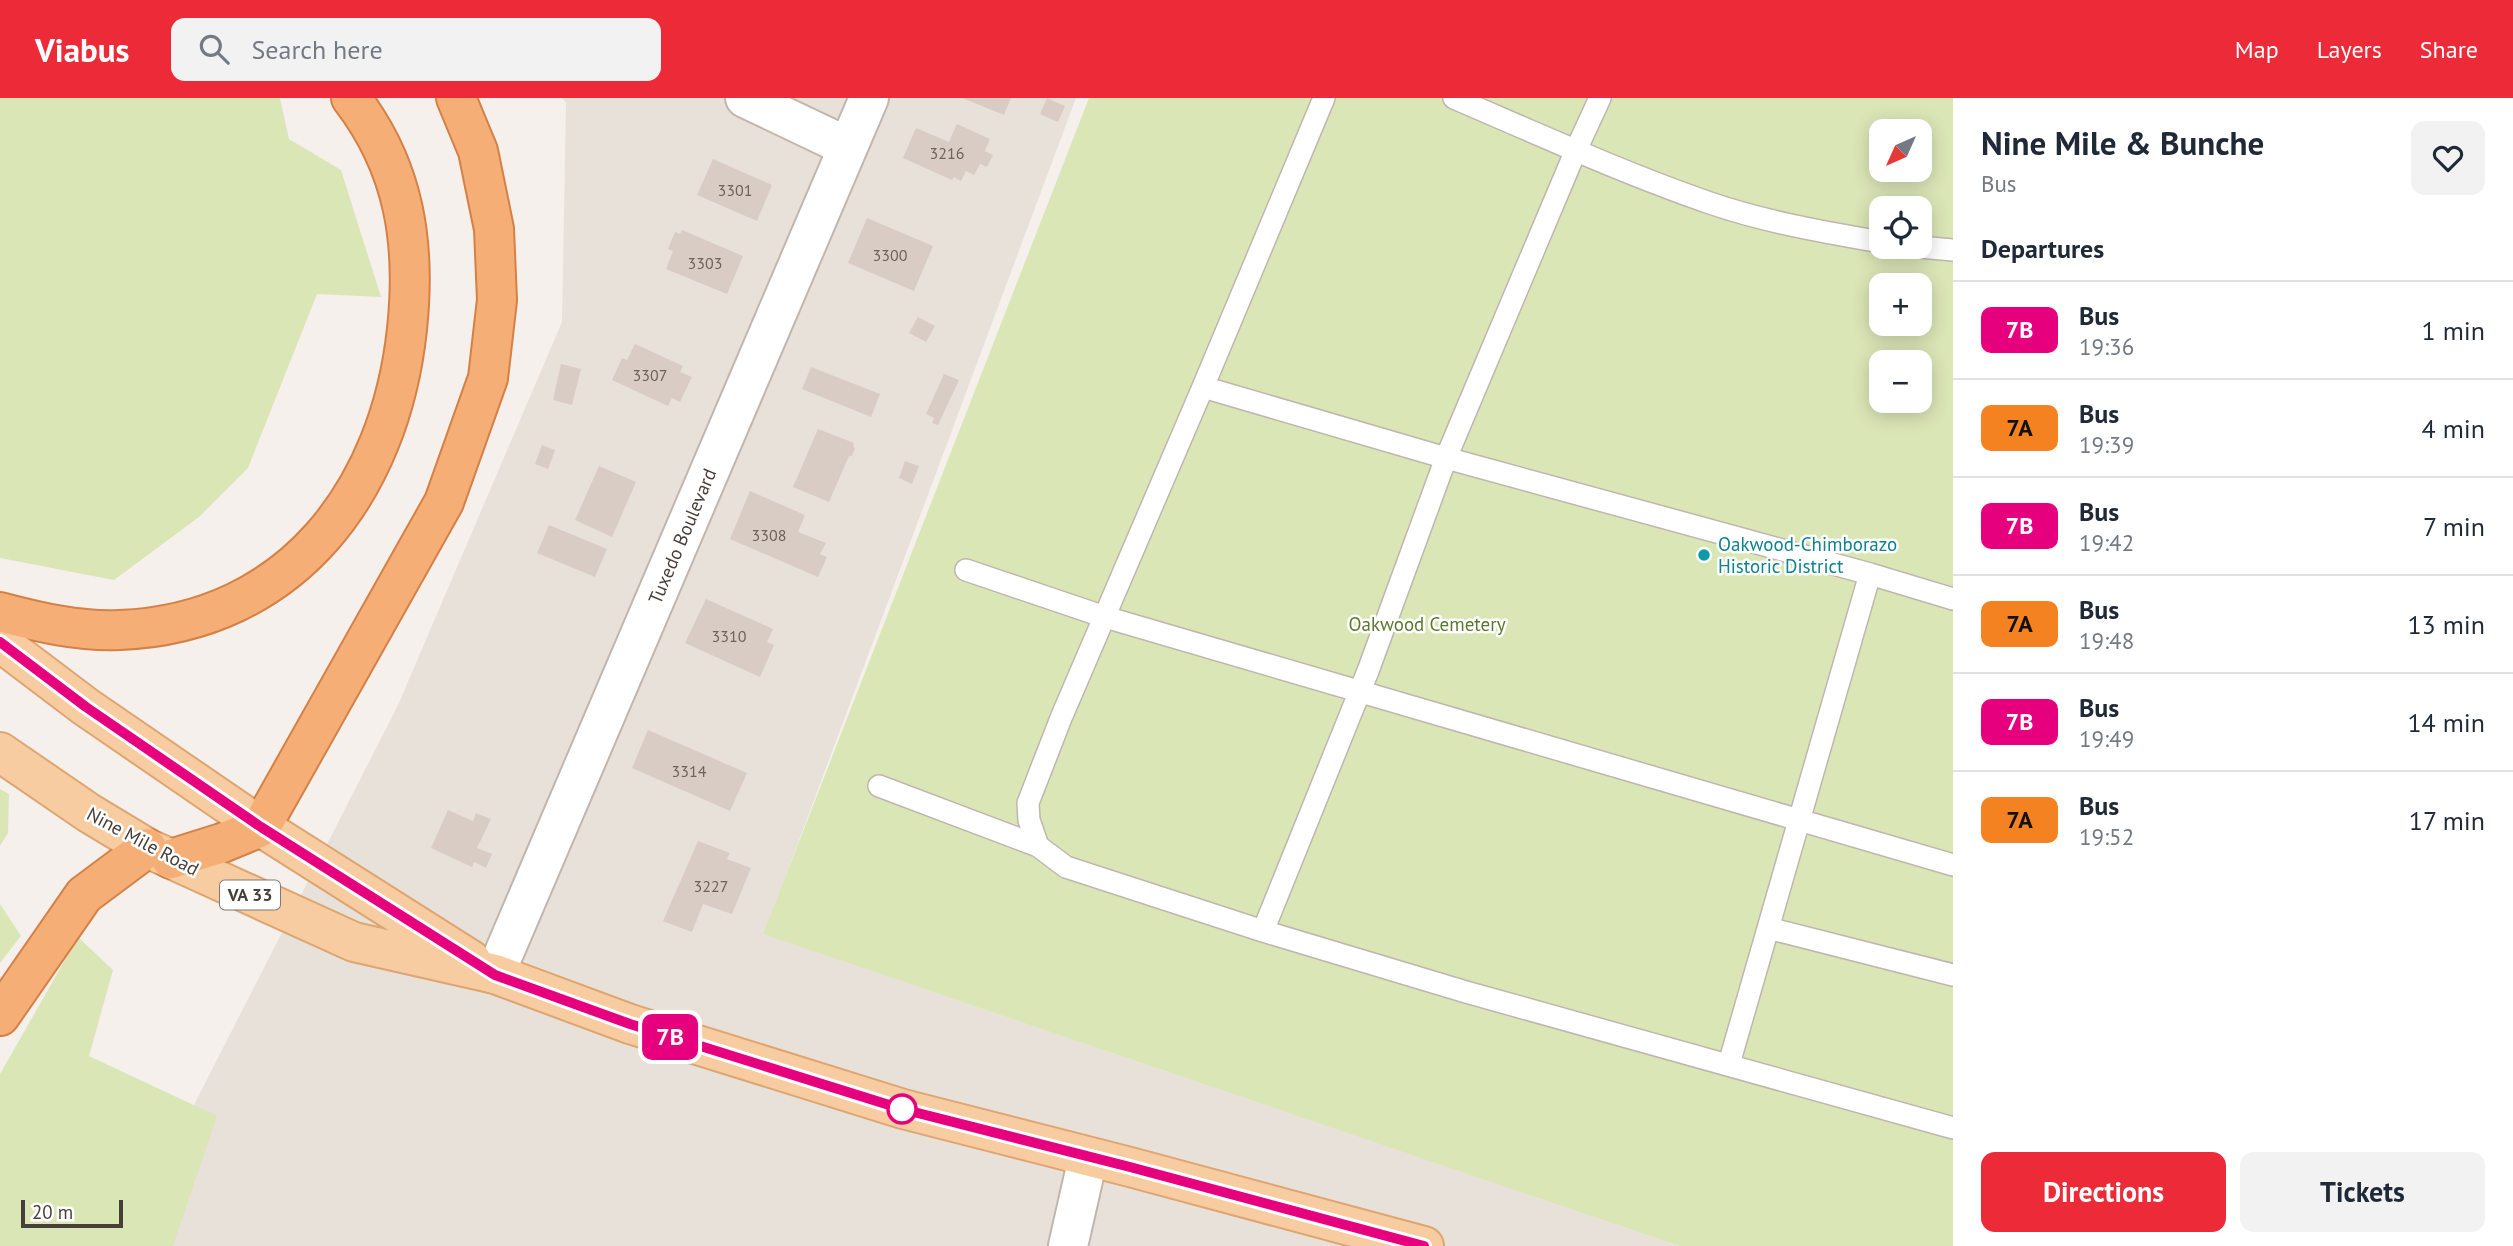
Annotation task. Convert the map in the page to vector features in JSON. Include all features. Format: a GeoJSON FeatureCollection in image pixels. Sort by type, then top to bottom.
{"type":"FeatureCollection","features":[{"type":"Feature","properties":{"kind":"highway"},"geometry":{"type":"LineString","coordinates":[[0,612],[86,629],[121,631],[181,622],[216,611],[270,582],[293,566],[325,535],[346,509],[361,485],[377,450],[394,401],[404,360],[411,289],[409,231],[394,175],[375,134],[351,98]]}},
{"type":"Feature","properties":{"kind":"highway"},"geometry":{"type":"LineString","coordinates":[[0,1016],[84,895],[159,853],[222,843],[261,827],[444,502],[488,377],[497,300],[494,229],[478,151],[456,98]]}},
{"type":"Feature","properties":{"kind":"main road","name":"Nine Mile Road"},"geometry":{"type":"LineString","coordinates":[[0,642],[86,707],[261,827],[495,975]]}},
{"type":"Feature","properties":{"kind":"main road","name":"Nine Mile Road"},"geometry":{"type":"LineString","coordinates":[[0,752],[89,813],[159,853],[354,942],[495,975],[630,1024],[902,1109],[1424,1246]]}},
{"type":"Feature","properties":{"kind":"street"},"geometry":{"type":"LineString","coordinates":[[745,98],[848,147]]}},
{"type":"Feature","properties":{"kind":"street","name":"Tuxedo Boulevard"},"geometry":{"type":"LineString","coordinates":[[495,975],[869,98]]}},
{"type":"Feature","properties":{"kind":"street"},"geometry":{"type":"LineString","coordinates":[[1068,1246],[1088,1158]]}},
{"type":"Feature","properties":{"kind":"lane"},"geometry":{"type":"LineString","coordinates":[[1038,846],[1029,820],[1028,803],[1061,718],[1324,98]]}},
{"type":"Feature","properties":{"kind":"lane"},"geometry":{"type":"LineString","coordinates":[[1454,98],[1711,204],[1807,229],[1869,240]]}},
{"type":"Feature","properties":{"kind":"lane"},"geometry":{"type":"LineString","coordinates":[[1263,931],[1359,690],[1446,458],[1600,98]]}},
{"type":"Feature","properties":{"kind":"lane"},"geometry":{"type":"LineString","coordinates":[[1932,248],[1953,250]]}},
{"type":"Feature","properties":{"kind":"lane"},"geometry":{"type":"LineString","coordinates":[[1203,387],[1446,458],[1953,599]]}},
{"type":"Feature","properties":{"kind":"lane"},"geometry":{"type":"LineString","coordinates":[[966,570],[1105,617],[1953,865]]}},
{"type":"Feature","properties":{"kind":"lane"},"geometry":{"type":"LineString","coordinates":[[1729,1064],[1870,574]]}},
{"type":"Feature","properties":{"kind":"lane"},"geometry":{"type":"LineString","coordinates":[[879,786],[1038,846],[1066,867],[1263,931],[1466,992],[1953,1128]]}},
{"type":"Feature","properties":{"kind":"lane"},"geometry":{"type":"LineString","coordinates":[[1768,928],[1953,975]]}},
{"type":"Feature","properties":{"kind":"shaded area"},"geometry":{"type":"Polygon","coordinates":[[[562,98],[1076,98],[764,934],[1679,1246],[122,1246],[398,705],[562,322],[566,103],[562,98]]]}},
{"type":"Feature","properties":{"kind":"green space"},"geometry":{"type":"Polygon","coordinates":[[[0,98],[280,98],[289,139],[341,170],[381,297],[317,294],[248,468],[199,517],[114,580],[0,558],[0,98]]]}},
{"type":"Feature","properties":{"kind":"green space","name":"Oakwood Cemetery"},"geometry":{"type":"Polygon","coordinates":[[[1089,98],[1953,98],[1953,1246],[1679,1246],[763,934],[1089,98]]]}},
{"type":"Feature","properties":{"kind":"green space"},"geometry":{"type":"Polygon","coordinates":[[[0,789],[9,794],[8,833],[0,846],[0,789]]]}},
{"type":"Feature","properties":{"kind":"green space"},"geometry":{"type":"Polygon","coordinates":[[[0,904],[21,936],[0,963],[0,904]]]}},
{"type":"Feature","properties":{"kind":"green space"},"geometry":{"type":"Polygon","coordinates":[[[78,937],[113,970],[89,1056],[217,1116],[173,1246],[0,1246],[0,1074],[78,937]]]}},
{"type":"Feature","properties":{"kind":"building"},"geometry":{"type":"Polygon","coordinates":[[[962,98],[1011,98],[1004,115],[962,98]]]}},
{"type":"Feature","properties":{"kind":"building"},"geometry":{"type":"Polygon","coordinates":[[[1047,98],[1065,106],[1058,122],[1040,114],[1047,98]]]}},
{"type":"Feature","properties":{"kind":"building"},"geometry":{"type":"Polygon","coordinates":[[[957,124],[990,139],[985,151],[993,155],[987,167],[980,164],[974,175],[966,171],[961,181],[954,177],[952,180],[903,158],[916,128],[949,142],[957,124]]]}},
{"type":"Feature","properties":{"kind":"building"},"geometry":{"type":"Polygon","coordinates":[[[713,159],[772,185],[757,221],[697,195],[713,159]]]}},
{"type":"Feature","properties":{"kind":"building"},"geometry":{"type":"Polygon","coordinates":[[[867,218],[933,246],[914,291],[848,263],[867,218]]]}},
{"type":"Feature","properties":{"kind":"building"},"geometry":{"type":"Polygon","coordinates":[[[682,230],[743,256],[727,294],[666,269],[673,251],[668,249],[675,232],[680,234],[682,230]]]}},
{"type":"Feature","properties":{"kind":"building"},"geometry":{"type":"Polygon","coordinates":[[[918,317],[935,326],[926,342],[909,333],[918,317]]]}},
{"type":"Feature","properties":{"kind":"building"},"geometry":{"type":"Polygon","coordinates":[[[635,344],[683,366],[680,372],[692,377],[680,402],[672,398],[668,406],[612,380],[622,358],[627,360],[635,344]]]}},
{"type":"Feature","properties":{"kind":"building"},"geometry":{"type":"Polygon","coordinates":[[[561,364],[581,369],[572,405],[553,400],[561,364]]]}},
{"type":"Feature","properties":{"kind":"building"},"geometry":{"type":"Polygon","coordinates":[[[811,367],[880,394],[871,417],[802,389],[811,367]]]}},
{"type":"Feature","properties":{"kind":"building"},"geometry":{"type":"Polygon","coordinates":[[[944,374],[959,380],[938,425],[932,423],[934,418],[926,414],[944,374]]]}},
{"type":"Feature","properties":{"kind":"building"},"geometry":{"type":"Polygon","coordinates":[[[818,429],[854,443],[855,448],[829,502],[793,487],[818,429]]]}},
{"type":"Feature","properties":{"kind":"building"},"geometry":{"type":"Polygon","coordinates":[[[542,445],[555,450],[548,469],[535,464],[542,445]]]}},
{"type":"Feature","properties":{"kind":"building"},"geometry":{"type":"Polygon","coordinates":[[[905,461],[919,466],[912,484],[899,478],[905,461]]]}},
{"type":"Feature","properties":{"kind":"building"},"geometry":{"type":"Polygon","coordinates":[[[599,466],[636,482],[612,537],[575,520],[599,466]]]}},
{"type":"Feature","properties":{"kind":"building"},"geometry":{"type":"Polygon","coordinates":[[[750,491],[805,515],[798,532],[826,543],[820,554],[827,557],[818,577],[730,539],[750,491]]]}},
{"type":"Feature","properties":{"kind":"building"},"geometry":{"type":"Polygon","coordinates":[[[549,525],[607,549],[595,577],[537,553],[549,525]]]}},
{"type":"Feature","properties":{"kind":"building"},"geometry":{"type":"Polygon","coordinates":[[[706,599],[773,629],[767,642],[774,645],[760,677],[685,643],[706,599]]]}},
{"type":"Feature","properties":{"kind":"building"},"geometry":{"type":"Polygon","coordinates":[[[648,730],[747,773],[730,811],[632,768],[648,730]]]}},
{"type":"Feature","properties":{"kind":"building"},"geometry":{"type":"Polygon","coordinates":[[[448,810],[473,821],[476,813],[491,819],[477,848],[492,854],[486,868],[474,862],[472,867],[431,848],[448,810]]]}},
{"type":"Feature","properties":{"kind":"building"},"geometry":{"type":"Polygon","coordinates":[[[698,841],[730,853],[727,859],[751,868],[732,914],[703,904],[692,932],[663,921],[698,841]]]}},
{"type":"Feature","properties":{"kind":"bus line","name":"7B"},"geometry":{"type":"LineString","coordinates":[[0,642],[86,707],[261,827],[495,975],[630,1024],[902,1109],[1424,1246]]}},
{"type":"Feature","properties":{"kind":"place","name":"Oakwood-Chimborazo Historic District"},"geometry":{"type":"Point","coordinates":[1704,555]}}]}
